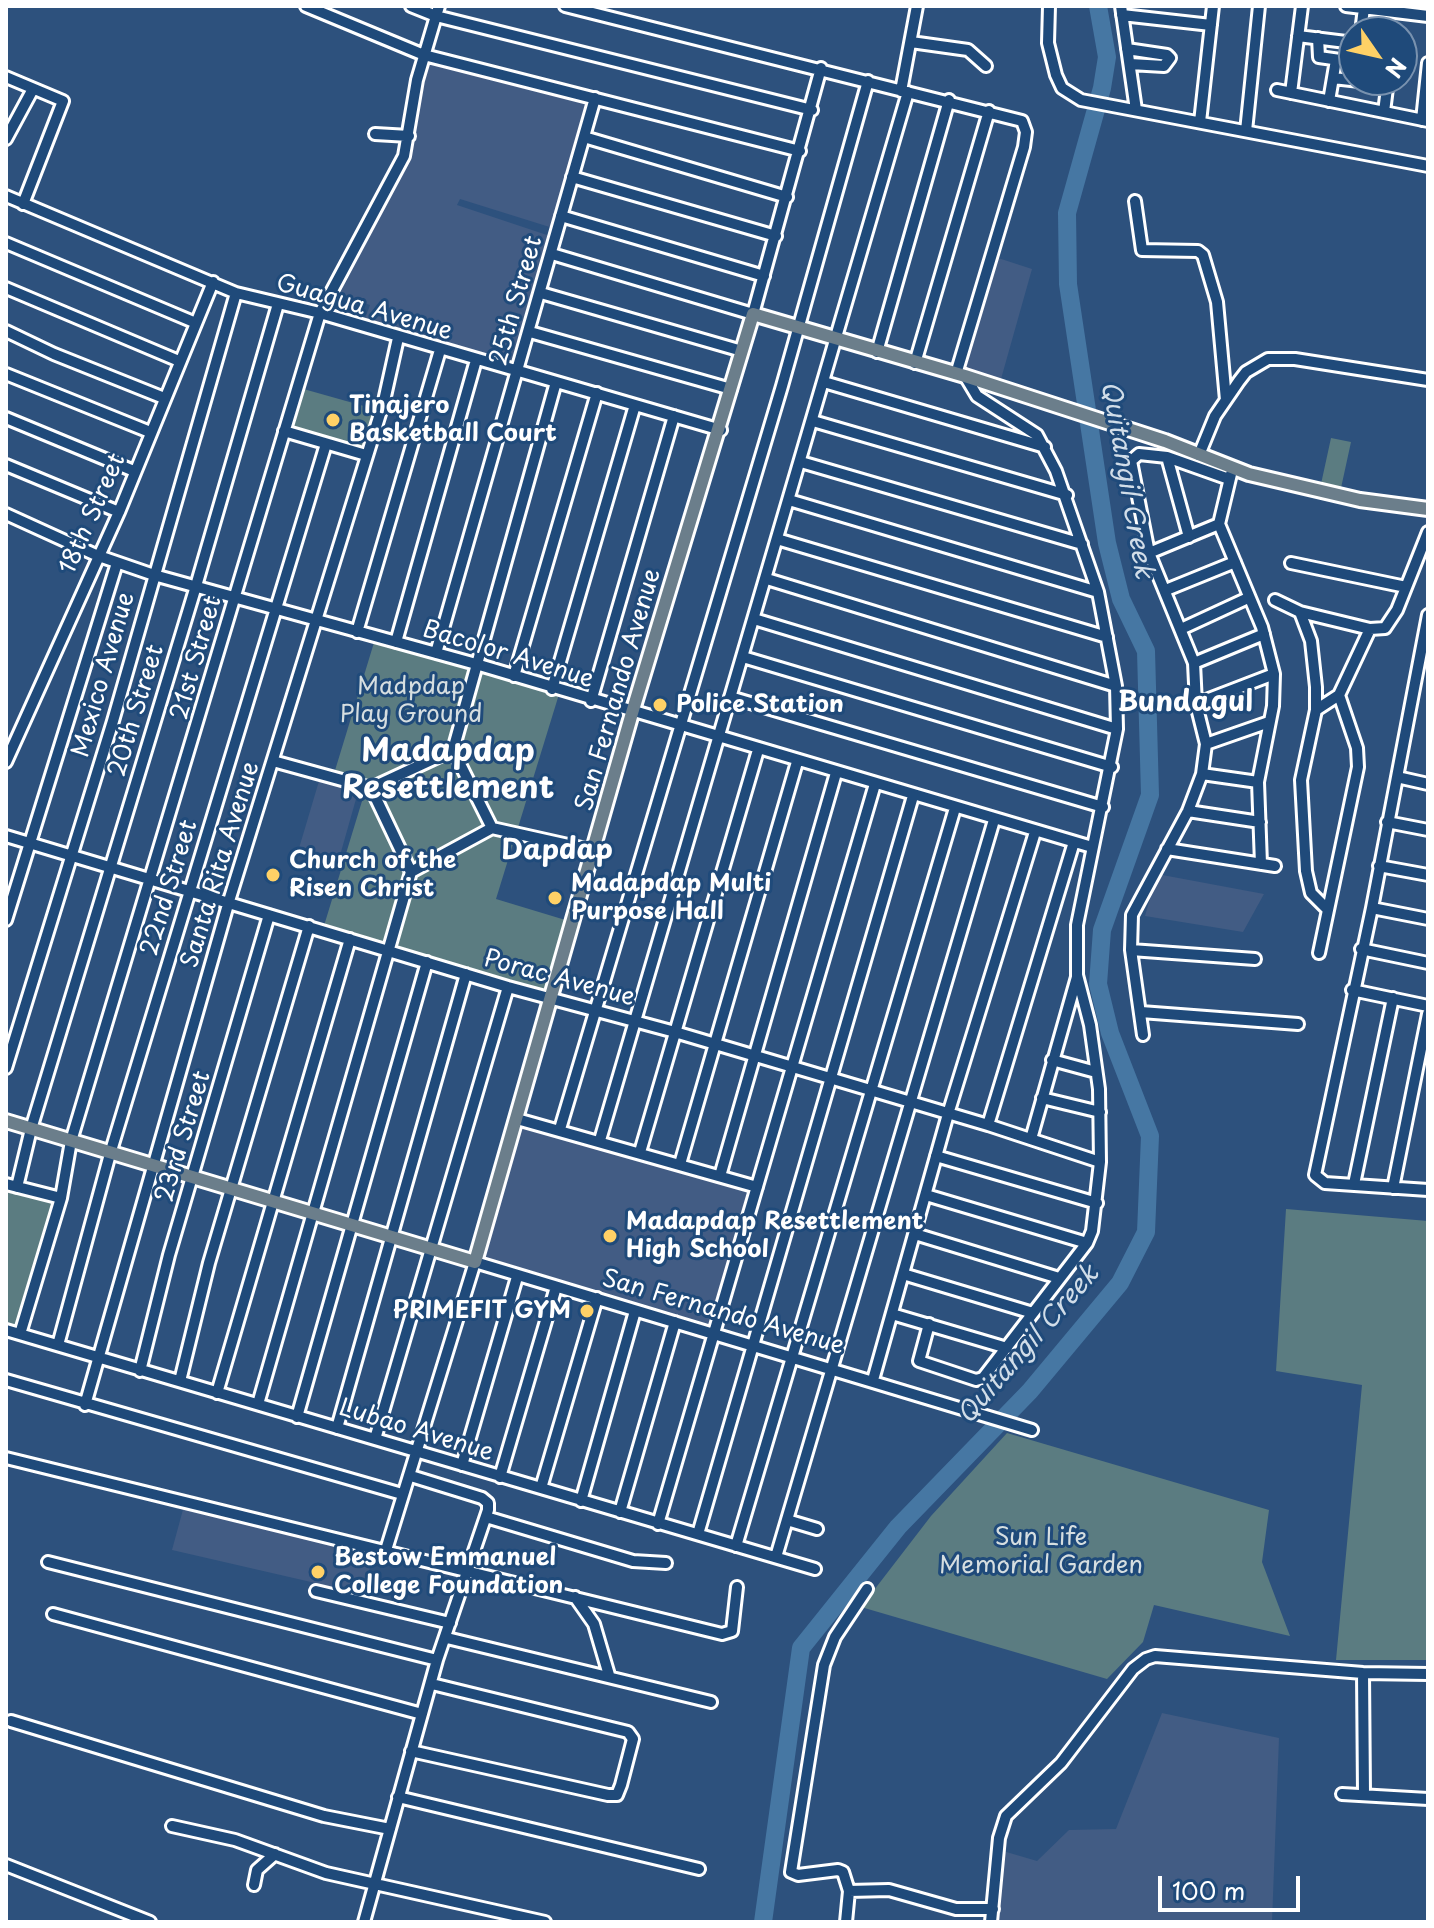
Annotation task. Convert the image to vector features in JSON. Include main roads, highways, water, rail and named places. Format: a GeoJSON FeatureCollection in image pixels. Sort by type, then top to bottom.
{"type":"FeatureCollection","features":[{"type":"Feature","properties":{"kind":"main road","name":"San Fernando Avenue"},"geometry":{"type":"LineString","coordinates":[[6,1121],[475,1262],[632,713],[721,430],[753,314],[961,375],[1131,430],[1199,455],[1231,474],[1360,500],[1428,509]]}},
{"type":"Feature","properties":{"kind":"waterway","name":"Quitangil Creek"},"geometry":{"type":"LineString","coordinates":[[763,1922],[801,1648],[898,1527],[1030,1391],[1120,1283],[1146,1232],[1150,1136],[1110,1033],[1098,984],[1102,930],[1150,795],[1146,651],[1121,599],[1107,543],[1068,284],[1067,213],[1102,88],[1107,57],[1098,6]]}},
{"type":"Feature","properties":{"kind":"place","name":"Tinajero Basketball Court"},"geometry":{"type":"Point","coordinates":[333,420]}},
{"type":"Feature","properties":{"kind":"place","name":"Police Station"},"geometry":{"type":"Point","coordinates":[660,705]}},
{"type":"Feature","properties":{"kind":"place","name":"Church of the Risen Christ"},"geometry":{"type":"Point","coordinates":[273,875]}},
{"type":"Feature","properties":{"kind":"place","name":"Madapdap Multi Purpose Hall"},"geometry":{"type":"Point","coordinates":[555,898]}},
{"type":"Feature","properties":{"kind":"place","name":"Madapdap Resettlement High School"},"geometry":{"type":"Point","coordinates":[610,1236]}},
{"type":"Feature","properties":{"kind":"place","name":"PRIMEFIT GYM"},"geometry":{"type":"Point","coordinates":[587,1311]}},
{"type":"Feature","properties":{"kind":"place","name":"Bestow Emmanuel College Foundation"},"geometry":{"type":"Point","coordinates":[318,1572]}},
{"type":"Feature","properties":{"kind":"district","name":"Bundagul"},"geometry":{"type":"Point","coordinates":[1185,703]}},
{"type":"Feature","properties":{"kind":"district","name":"Madapdap Resettlement"},"geometry":{"type":"Point","coordinates":[448,770]}},
{"type":"Feature","properties":{"kind":"district","name":"Dapdap"},"geometry":{"type":"Point","coordinates":[557,851]}},
{"type":"Feature","properties":{"kind":"park label","name":"Madpdap Play Ground"},"geometry":{"type":"Point","coordinates":[411,701]}},
{"type":"Feature","properties":{"kind":"park label","name":"Sun Life Memorial Garden"},"geometry":{"type":"Point","coordinates":[1041,1552]}}]}
